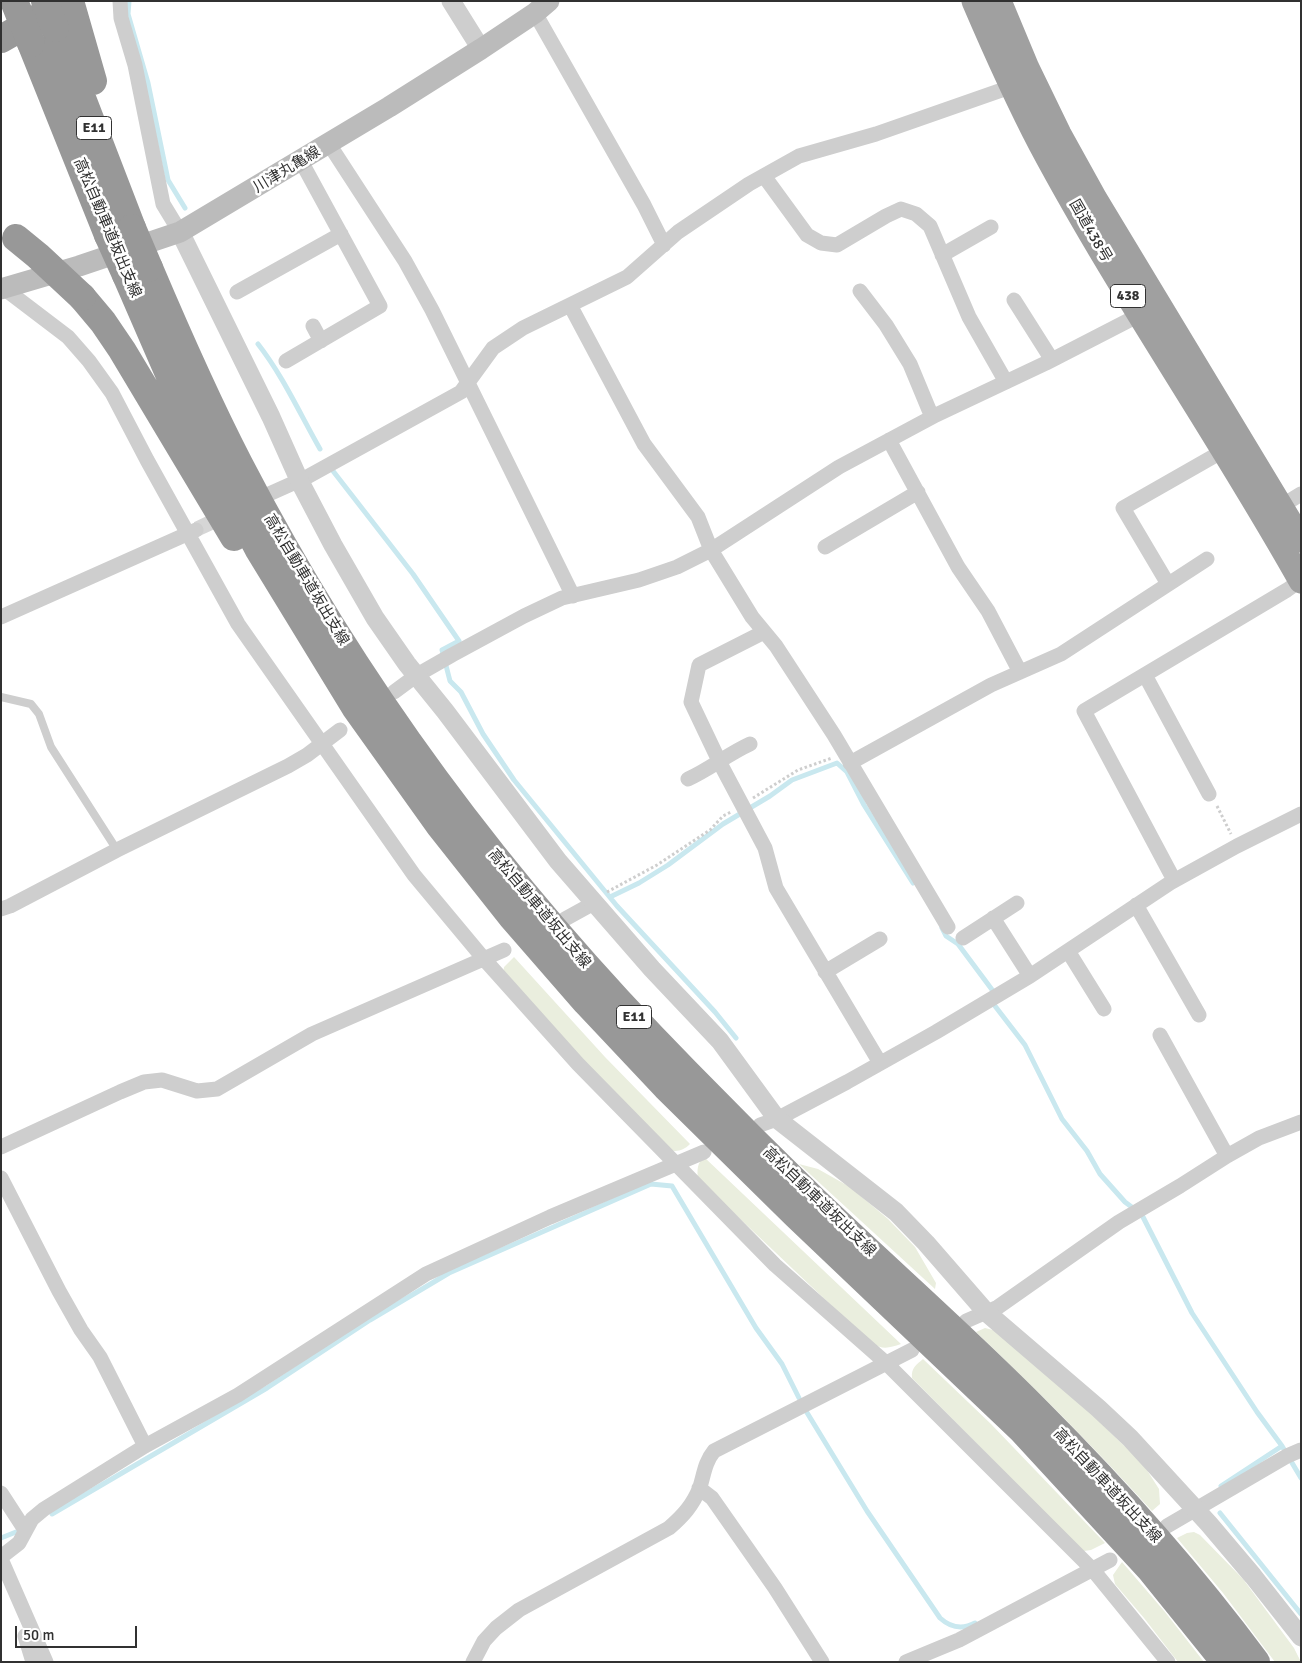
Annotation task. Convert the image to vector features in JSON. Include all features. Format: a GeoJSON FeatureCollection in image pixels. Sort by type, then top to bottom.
{"type":"FeatureCollection","features":[{"type":"Feature","properties":{"kind":"highway","name":"高松自動車道坂出支線"},"geometry":{"type":"LineString","coordinates":[[14,1],[31,43],[120,231],[137,271],[180,397],[222,480],[259,550],[354,707],[440,826],[512,917],[586,1002],[666,1087],[796,1215],[1022,1428],[1150,1569],[1225,1662]]}},
{"type":"Feature","properties":{"kind":"highway"},"geometry":{"type":"LineString","coordinates":[[1,18],[32,1]]}},
{"type":"Feature","properties":{"kind":"highway","name":"高松自動車道坂出支線"},"geometry":{"type":"LineString","coordinates":[[45,1],[66,12],[109,167],[120,231]]}},
{"type":"Feature","properties":{"kind":"highway","name":"国道438号"},"geometry":{"type":"LineString","coordinates":[[974,1],[1023,83],[1059,134],[1096,199],[1150,310],[1232,445],[1282,506],[1301,540]]}},
{"type":"Feature","properties":{"kind":"highway","name":"国道438号"},"geometry":{"type":"LineString","coordinates":[[999,1],[1023,83]]}},
{"type":"Feature","properties":{"kind":"highway"},"geometry":{"type":"LineString","coordinates":[[1,39],[66,12]]}},
{"type":"Feature","properties":{"kind":"highway"},"geometry":{"type":"LineString","coordinates":[[8,233],[61,276],[103,322],[122,350],[214,506],[241,548],[354,707]]}},
{"type":"Feature","properties":{"kind":"highway","name":"高松自動車道坂出支線"},"geometry":{"type":"LineString","coordinates":[[137,271],[202,388],[240,465],[284,547],[374,693],[462,816],[543,916],[602,983],[684,1070],[813,1199],[1038,1411],[1102,1478],[1237,1635],[1256,1662]]}},
{"type":"Feature","properties":{"kind":"highway","name":"国道438号"},"geometry":{"type":"LineString","coordinates":[[1282,506],[1301,580]]}},
{"type":"Feature","properties":{"kind":"main road","name":"川津丸亀線"},"geometry":{"type":"LineString","coordinates":[[2,288],[87,264],[180,232],[329,144],[481,49],[542,7]]}},
{"type":"Feature","properties":{"kind":"street"},"geometry":{"type":"LineString","coordinates":[[120,1],[121,18],[135,64],[163,204],[180,232],[271,417],[300,482],[333,545],[375,618],[407,664],[558,861],[652,969],[720,1041],[768,1122],[872,1192],[896,1212],[926,1242],[986,1312],[1130,1438],[1253,1576],[1301,1636]]}},
{"type":"Feature","properties":{"kind":"street"},"geometry":{"type":"LineString","coordinates":[[452,1],[481,49]]}},
{"type":"Feature","properties":{"kind":"street"},"geometry":{"type":"LineString","coordinates":[[542,7],[664,245]]}},
{"type":"Feature","properties":{"kind":"street"},"geometry":{"type":"LineString","coordinates":[[269,494],[300,482],[461,392],[493,348],[523,328],[627,277],[678,232],[749,184],[799,156],[876,134],[1023,83]]}},
{"type":"Feature","properties":{"kind":"street"},"geometry":{"type":"LineString","coordinates":[[329,144],[405,261],[432,310],[572,596]]}},
{"type":"Feature","properties":{"kind":"street"},"geometry":{"type":"LineString","coordinates":[[286,361],[380,306],[301,161]]}},
{"type":"Feature","properties":{"kind":"street"},"geometry":{"type":"LineString","coordinates":[[764,176],[807,235],[820,243],[837,245],[901,209],[916,214],[930,226],[969,317],[1006,382]]}},
{"type":"Feature","properties":{"kind":"street"},"geometry":{"type":"LineString","coordinates":[[942,255],[991,228]]}},
{"type":"Feature","properties":{"kind":"street"},"geometry":{"type":"LineString","coordinates":[[237,292],[341,234]]}},
{"type":"Feature","properties":{"kind":"street"},"geometry":{"type":"LineString","coordinates":[[2,288],[68,337],[90,361],[112,393],[147,460],[193,531],[238,624],[414,875],[484,959],[578,1064],[775,1265],[886,1363],[1093,1570],[1168,1662]]}},
{"type":"Feature","properties":{"kind":"street"},"geometry":{"type":"LineString","coordinates":[[860,291],[886,325],[910,364],[932,417]]}},
{"type":"Feature","properties":{"kind":"street"},"geometry":{"type":"LineString","coordinates":[[1014,300],[1052,360]]}},
{"type":"Feature","properties":{"kind":"street"},"geometry":{"type":"LineString","coordinates":[[570,305],[644,444],[698,517],[711,550],[752,617],[776,646],[847,758],[948,927]]}},
{"type":"Feature","properties":{"kind":"street"},"geometry":{"type":"LineString","coordinates":[[394,692],[417,675],[443,660],[524,616],[562,598],[639,580],[677,567],[711,550],[839,467],[932,417],[1052,360],[1150,310]]}},
{"type":"Feature","properties":{"kind":"street"},"geometry":{"type":"LineString","coordinates":[[313,326],[322,341]]}},
{"type":"Feature","properties":{"kind":"street"},"geometry":{"type":"LineString","coordinates":[[889,440],[958,568],[988,611],[1020,672]]}},
{"type":"Feature","properties":{"kind":"street"},"geometry":{"type":"LineString","coordinates":[[1168,584],[1123,508],[1232,445]]}},
{"type":"Feature","properties":{"kind":"street"},"geometry":{"type":"LineString","coordinates":[[825,547],[918,492]]}},
{"type":"Feature","properties":{"kind":"street"},"geometry":{"type":"LineString","coordinates":[[1,617],[193,531]]}},
{"type":"Feature","properties":{"kind":"street"},"geometry":{"type":"LineString","coordinates":[[847,758],[991,685],[1061,654],[1207,559]]}},
{"type":"Feature","properties":{"kind":"street"},"geometry":{"type":"LineString","coordinates":[[1174,880],[1084,711],[1301,580]]}},
{"type":"Feature","properties":{"kind":"street"},"geometry":{"type":"LineString","coordinates":[[764,632],[699,665],[691,702],[719,762],[765,848],[776,888],[880,1063]]}},
{"type":"Feature","properties":{"kind":"street"},"geometry":{"type":"LineString","coordinates":[[1145,674],[1209,794]]}},
{"type":"Feature","properties":{"kind":"street"},"geometry":{"type":"LineString","coordinates":[[1,909],[288,766],[340,730]]}},
{"type":"Feature","properties":{"kind":"street"},"geometry":{"type":"LineString","coordinates":[[688,779],[707,770],[732,752],[750,744]]}},
{"type":"Feature","properties":{"kind":"street"},"geometry":{"type":"LineString","coordinates":[[768,1122],[880,1063],[1030,976],[1174,880],[1301,814]]}},
{"type":"Feature","properties":{"kind":"street"},"geometry":{"type":"LineString","coordinates":[[565,919],[594,903]]}},
{"type":"Feature","properties":{"kind":"street"},"geometry":{"type":"LineString","coordinates":[[963,938],[1016,903]]}},
{"type":"Feature","properties":{"kind":"street"},"geometry":{"type":"LineString","coordinates":[[1136,905],[1199,1015]]}},
{"type":"Feature","properties":{"kind":"street"},"geometry":{"type":"LineString","coordinates":[[993,918],[1030,976]]}},
{"type":"Feature","properties":{"kind":"street"},"geometry":{"type":"LineString","coordinates":[[826,972],[880,940]]}},
{"type":"Feature","properties":{"kind":"street"},"geometry":{"type":"LineString","coordinates":[[1,1147],[144,1082],[162,1080],[198,1091],[217,1088],[312,1034],[504,950]]}},
{"type":"Feature","properties":{"kind":"street"},"geometry":{"type":"LineString","coordinates":[[1068,951],[1104,1009]]}},
{"type":"Feature","properties":{"kind":"street"},"geometry":{"type":"LineString","coordinates":[[1160,1035],[1227,1156]]}},
{"type":"Feature","properties":{"kind":"street"},"geometry":{"type":"LineString","coordinates":[[966,1321],[998,1307],[1119,1222],[1227,1156],[1259,1138],[1301,1122]]}},
{"type":"Feature","properties":{"kind":"street"},"geometry":{"type":"LineString","coordinates":[[46,1662],[24,1615],[1,1558],[19,1543],[32,1519],[44,1509],[146,1446],[238,1395],[426,1274],[550,1216],[704,1152]]}},
{"type":"Feature","properties":{"kind":"street"},"geometry":{"type":"LineString","coordinates":[[1,1178],[59,1291],[81,1330],[100,1357],[146,1446]]}},
{"type":"Feature","properties":{"kind":"street"},"geometry":{"type":"LineString","coordinates":[[473,1662],[484,1641],[496,1628],[518,1610],[669,1528],[688,1510],[699,1488],[708,1459],[714,1451],[912,1350]]}},
{"type":"Feature","properties":{"kind":"street"},"geometry":{"type":"LineString","coordinates":[[1167,1526],[1293,1453]]}},
{"type":"Feature","properties":{"kind":"street"},"geometry":{"type":"LineString","coordinates":[[699,1488],[712,1498],[775,1588],[822,1662]]}},
{"type":"Feature","properties":{"kind":"street"},"geometry":{"type":"LineString","coordinates":[[1,1493],[25,1530]]}},
{"type":"Feature","properties":{"kind":"street"},"geometry":{"type":"LineString","coordinates":[[906,1662],[959,1640],[1110,1560]]}},
{"type":"Feature","properties":{"kind":"street"},"geometry":{"type":"LineString","coordinates":[[24,1615],[23,1629],[33,1662]]}},
{"type":"Feature","properties":{"kind":"lane"},"geometry":{"type":"LineString","coordinates":[[1,697],[31,704],[39,714],[51,747],[117,850]]}},
{"type":"Feature","properties":{"kind":"path"},"geometry":{"type":"LineString","coordinates":[[609,891],[657,865],[710,830],[723,816],[744,809],[798,770],[847,758]]}},
{"type":"Feature","properties":{"kind":"path"},"geometry":{"type":"LineString","coordinates":[[1209,794],[1213,797],[1237,846]]}},
{"type":"Feature","properties":{"kind":"green space"},"geometry":{"type":"Polygon","coordinates":[[[514,957],[605,1057],[690,1144],[680,1150],[668,1150],[503,974],[504,967],[514,957]]]}},
{"type":"Feature","properties":{"kind":"green space"},"geometry":{"type":"Polygon","coordinates":[[[704,1157],[901,1344],[886,1348],[871,1343],[698,1179],[698,1167],[704,1157]]]}},
{"type":"Feature","properties":{"kind":"green space"},"geometry":{"type":"Polygon","coordinates":[[[799,1164],[818,1169],[850,1187],[888,1219],[915,1247],[936,1283],[935,1289],[799,1164]]]}},
{"type":"Feature","properties":{"kind":"green space"},"geometry":{"type":"Polygon","coordinates":[[[985,1328],[993,1330],[1075,1398],[1143,1464],[1159,1489],[1160,1504],[1152,1511],[1066,1420],[976,1332],[985,1328]]]}},
{"type":"Feature","properties":{"kind":"green space"},"geometry":{"type":"Polygon","coordinates":[[[923,1359],[991,1424],[1105,1543],[1091,1550],[1084,1551],[1077,1545],[912,1378],[913,1369],[923,1359]]]}},
{"type":"Feature","properties":{"kind":"green space"},"geometry":{"type":"Polygon","coordinates":[[[1194,1532],[1200,1535],[1243,1579],[1294,1648],[1301,1662],[1275,1662],[1223,1593],[1177,1538],[1194,1532]]]}},
{"type":"Feature","properties":{"kind":"green space"},"geometry":{"type":"Polygon","coordinates":[[[1122,1562],[1165,1612],[1204,1662],[1178,1662],[1115,1584],[1113,1575],[1122,1562]]]}},
{"type":"Feature","properties":{"kind":"waterway"},"geometry":{"type":"LineString","coordinates":[[129,1],[128,14],[148,83],[168,180],[185,208]]}},
{"type":"Feature","properties":{"kind":"waterway"},"geometry":{"type":"LineString","coordinates":[[258,344],[283,382],[320,449]]}},
{"type":"Feature","properties":{"kind":"waterway"},"geometry":{"type":"LineString","coordinates":[[333,471],[413,574],[459,641],[442,650],[450,681],[461,692],[483,734],[514,780],[617,906],[715,1012],[736,1038]]}},
{"type":"Feature","properties":{"kind":"waterway"},"geometry":{"type":"LineString","coordinates":[[610,897],[639,883],[668,865],[723,824],[770,796],[792,780],[837,763],[847,772],[864,805],[913,883]]}},
{"type":"Feature","properties":{"kind":"waterway"},"geometry":{"type":"LineString","coordinates":[[942,928],[946,936],[958,944],[993,991]]}},
{"type":"Feature","properties":{"kind":"waterway"},"geometry":{"type":"LineString","coordinates":[[995,1006],[1025,1045],[1062,1119],[1087,1151],[1100,1174],[1125,1202],[1133,1208]]}},
{"type":"Feature","properties":{"kind":"waterway"},"geometry":{"type":"LineString","coordinates":[[52,1514],[267,1388],[370,1320],[449,1273],[651,1184],[672,1186],[756,1328],[782,1364],[799,1398]]}},
{"type":"Feature","properties":{"kind":"waterway"},"geometry":{"type":"LineString","coordinates":[[1143,1217],[1192,1313],[1257,1412],[1282,1446],[1301,1478]]}},
{"type":"Feature","properties":{"kind":"waterway"},"geometry":{"type":"LineString","coordinates":[[806,1411],[867,1511],[940,1618],[948,1624],[957,1627],[966,1627],[975,1623]]}},
{"type":"Feature","properties":{"kind":"waterway"},"geometry":{"type":"LineString","coordinates":[[1221,1486],[1282,1446]]}},
{"type":"Feature","properties":{"kind":"waterway"},"geometry":{"type":"LineString","coordinates":[[1220,1513],[1301,1614]]}},
{"type":"Feature","properties":{"kind":"waterway"},"geometry":{"type":"LineString","coordinates":[[1,1538],[16,1532]]}},
{"type":"Feature","properties":{"kind":"tunnel"},"geometry":{"type":"LineString","coordinates":[[197,529],[227,515]]}}]}
